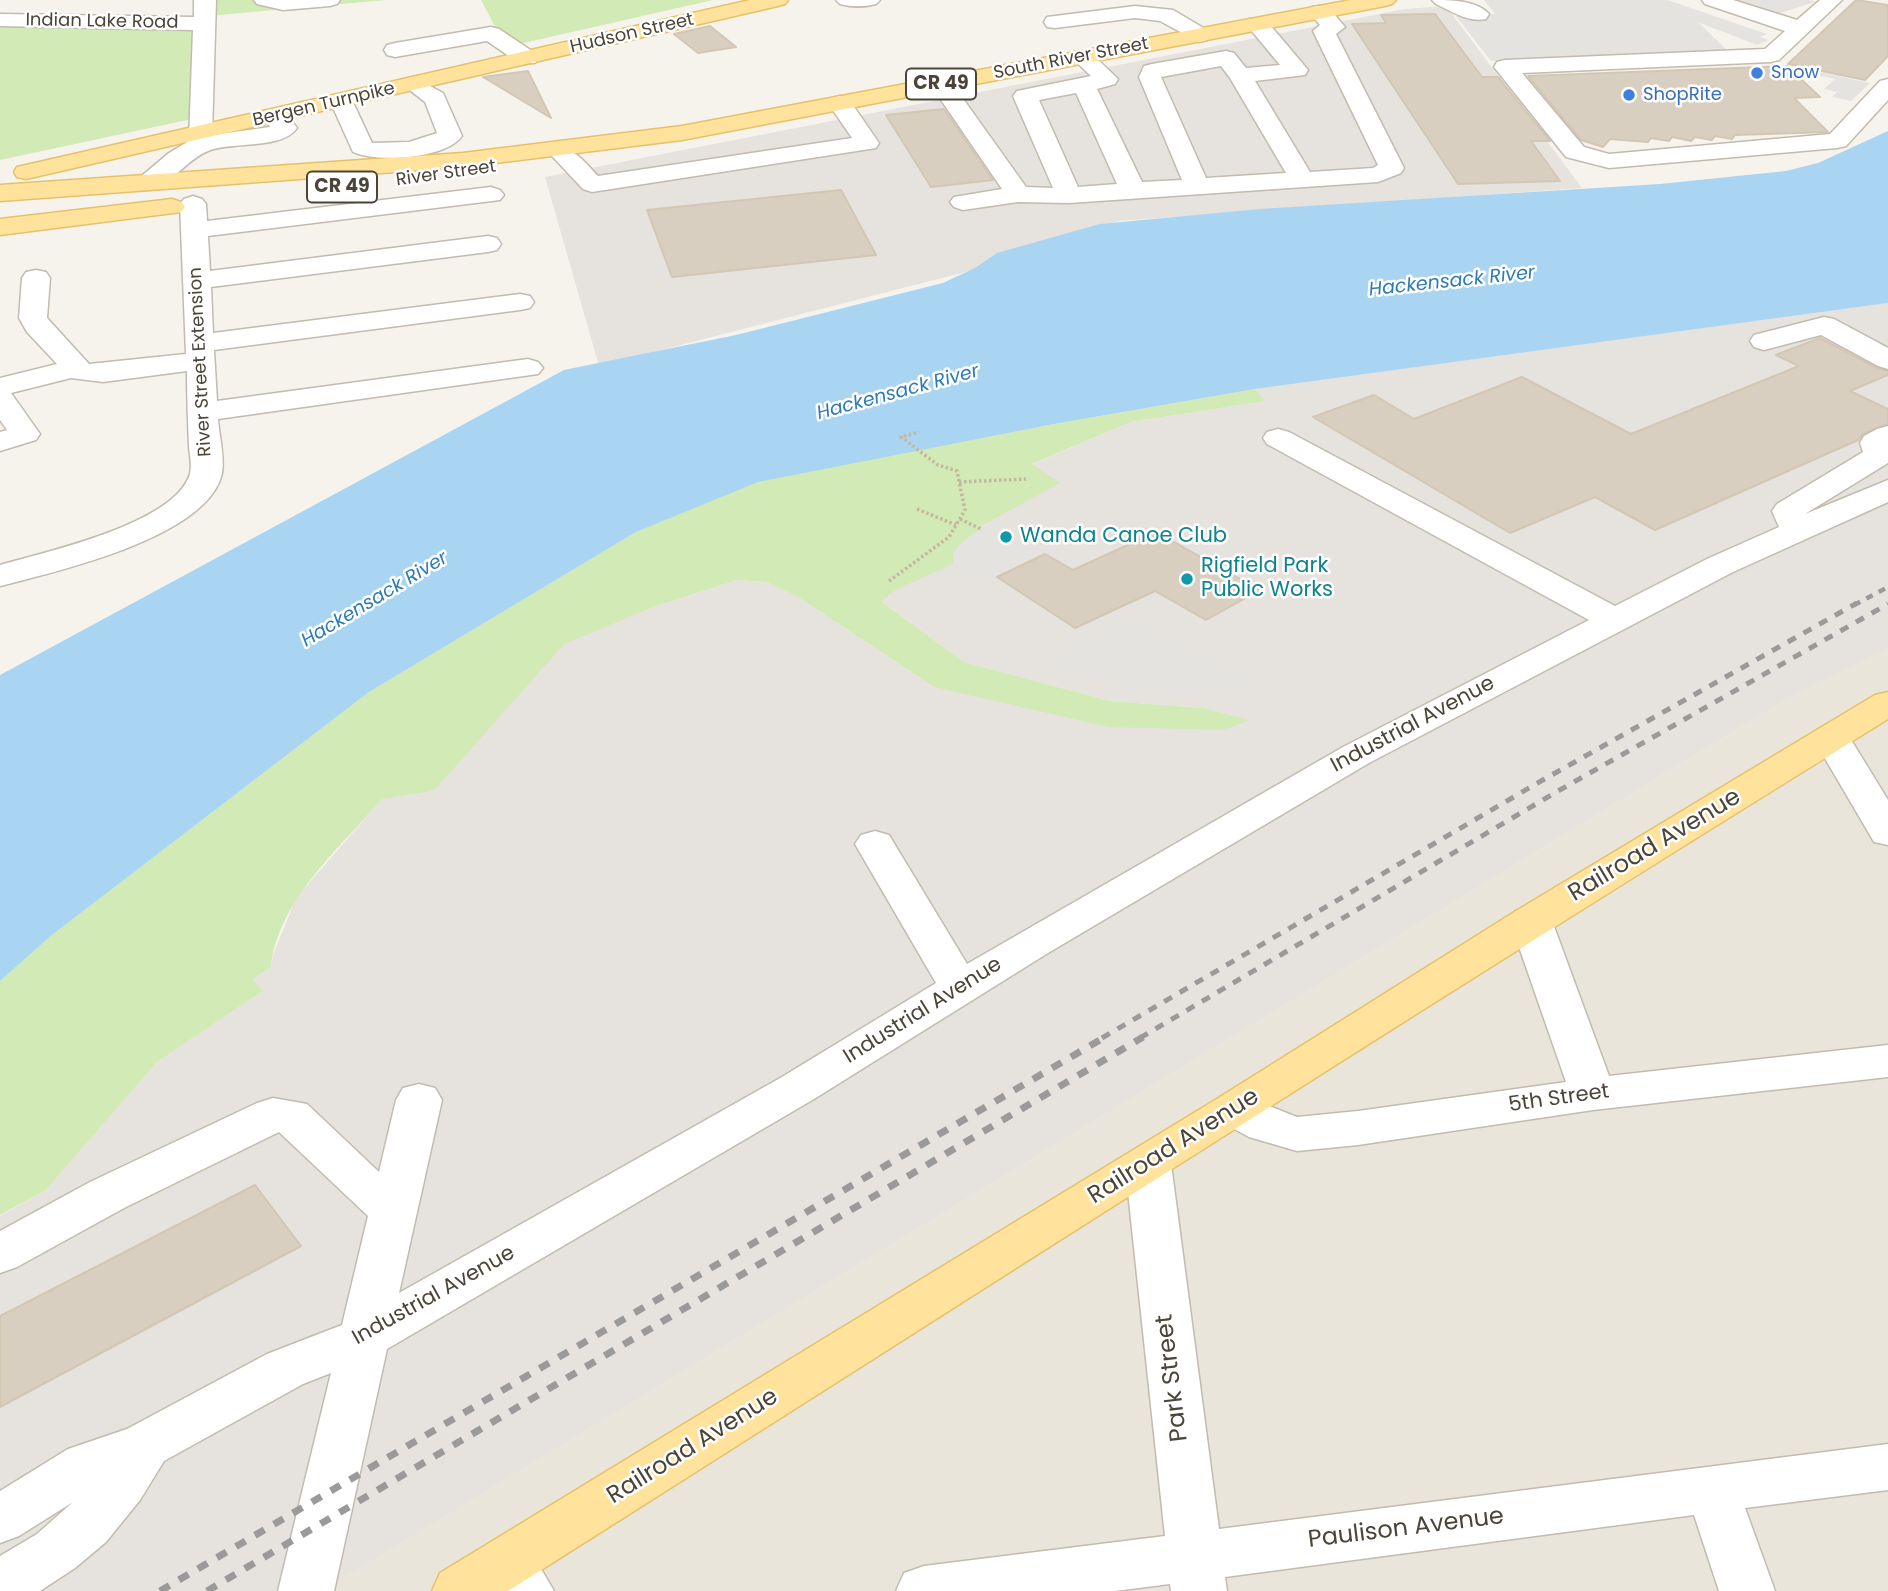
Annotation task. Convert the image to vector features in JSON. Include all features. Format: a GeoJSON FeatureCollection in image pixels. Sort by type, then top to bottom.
{"type":"FeatureCollection","features":[{"type":"Feature","properties":{"kind":"main road","name":"Hudson Street"},"geometry":{"type":"LineString","coordinates":[[527,58],[774,0]]}},
{"type":"Feature","properties":{"kind":"main road","name":"South River Street"},"geometry":{"type":"LineString","coordinates":[[682,133],[1283,19],[1320,8],[1385,0]]}},
{"type":"Feature","properties":{"kind":"main road","name":"Bergen Turnpike"},"geometry":{"type":"LineString","coordinates":[[1,189],[120,152],[201,139],[275,116],[527,58]]}},
{"type":"Feature","properties":{"kind":"main road","name":"River Street"},"geometry":{"type":"LineString","coordinates":[[0,227],[194,217],[682,133]]}},
{"type":"Feature","properties":{"kind":"main road","name":"Bergen Turnpike"},"geometry":{"type":"LineString","coordinates":[[1,189],[120,152]]}},
{"type":"Feature","properties":{"kind":"main road","name":"River Street"},"geometry":{"type":"LineString","coordinates":[[1,189],[138,185],[276,175],[361,159],[556,153]]}},
{"type":"Feature","properties":{"kind":"main road"},"geometry":{"type":"LineString","coordinates":[[96,159],[92,169],[95,177],[110,183],[138,185]]}},
{"type":"Feature","properties":{"kind":"main road","name":"Railroad Avenue"},"geometry":{"type":"LineString","coordinates":[[490,1583],[1531,921],[1867,720]]}},
{"type":"Feature","properties":{"kind":"street"},"geometry":{"type":"LineString","coordinates":[[201,139],[205,0]]}},
{"type":"Feature","properties":{"kind":"street"},"geometry":{"type":"LineString","coordinates":[[264,0],[289,4],[330,0]]}},
{"type":"Feature","properties":{"kind":"street"},"geometry":{"type":"LineString","coordinates":[[847,0],[869,0]]}},
{"type":"Feature","properties":{"kind":"street"},"geometry":{"type":"LineString","coordinates":[[1254,0],[1283,19]]}},
{"type":"Feature","properties":{"kind":"street"},"geometry":{"type":"LineString","coordinates":[[1443,0],[1478,14]]}},
{"type":"Feature","properties":{"kind":"street"},"geometry":{"type":"LineString","coordinates":[[1712,0],[1798,29]]}},
{"type":"Feature","properties":{"kind":"street"},"geometry":{"type":"LineString","coordinates":[[1832,0],[1771,55],[1504,67],[1575,152],[1609,161],[1837,141],[1888,86]]}},
{"type":"Feature","properties":{"kind":"street"},"geometry":{"type":"LineString","coordinates":[[1320,8],[1334,27],[1324,32],[1322,78]]}},
{"type":"Feature","properties":{"kind":"street"},"geometry":{"type":"LineString","coordinates":[[1055,22],[1135,12],[1165,15],[1199,35]]}},
{"type":"Feature","properties":{"kind":"street","name":"Indian Lake Road"},"geometry":{"type":"LineString","coordinates":[[0,20],[203,24]]}},
{"type":"Feature","properties":{"kind":"street"},"geometry":{"type":"LineString","coordinates":[[963,202],[1018,194],[1069,195],[1378,175],[1392,168],[1322,78],[1257,24]]}},
{"type":"Feature","properties":{"kind":"street"},"geometry":{"type":"LineString","coordinates":[[342,101],[362,147],[361,159],[417,148],[450,136],[435,98],[411,85],[392,41],[491,34],[527,58]]}},
{"type":"Feature","properties":{"kind":"street"},"geometry":{"type":"LineString","coordinates":[[1082,57],[1096,82],[1133,191]]}},
{"type":"Feature","properties":{"kind":"street"},"geometry":{"type":"LineString","coordinates":[[1069,195],[1025,96],[1226,58],[1240,75],[1302,180]]}},
{"type":"Feature","properties":{"kind":"street"},"geometry":{"type":"LineString","coordinates":[[1152,71],[1150,77],[1198,188]]}},
{"type":"Feature","properties":{"kind":"street"},"geometry":{"type":"LineString","coordinates":[[1240,75],[1322,78]]}},
{"type":"Feature","properties":{"kind":"street"},"geometry":{"type":"LineString","coordinates":[[940,84],[1018,194]]}},
{"type":"Feature","properties":{"kind":"street"},"geometry":{"type":"LineString","coordinates":[[556,153],[592,184],[867,143],[840,103]]}},
{"type":"Feature","properties":{"kind":"street"},"geometry":{"type":"LineString","coordinates":[[138,185],[201,139],[277,133],[285,128],[275,116]]}},
{"type":"Feature","properties":{"kind":"street"},"geometry":{"type":"LineString","coordinates":[[250,137],[276,175]]}},
{"type":"Feature","properties":{"kind":"street"},"geometry":{"type":"LineString","coordinates":[[194,217],[491,195]]}},
{"type":"Feature","properties":{"kind":"street","name":"River Street Extension"},"geometry":{"type":"LineString","coordinates":[[0,576],[152,527],[180,510],[201,487],[206,473],[194,217]]}},
{"type":"Feature","properties":{"kind":"street"},"geometry":{"type":"LineString","coordinates":[[197,281],[488,244]]}},
{"type":"Feature","properties":{"kind":"street"},"geometry":{"type":"LineString","coordinates":[[36,278],[33,318],[37,326],[82,372],[103,373],[200,352],[520,302]]}},
{"type":"Feature","properties":{"kind":"street"},"geometry":{"type":"LineString","coordinates":[[1764,341],[1824,325],[1888,360]]}},
{"type":"Feature","properties":{"kind":"street"},"geometry":{"type":"LineString","coordinates":[[0,387],[76,368]]}},
{"type":"Feature","properties":{"kind":"street"},"geometry":{"type":"LineString","coordinates":[[203,412],[528,368]]}},
{"type":"Feature","properties":{"kind":"street"},"geometry":{"type":"LineString","coordinates":[[0,398],[26,434],[0,442]]}},
{"type":"Feature","properties":{"kind":"street"},"geometry":{"type":"LineString","coordinates":[[1792,533],[1788,512],[1880,455],[1875,443],[1888,435]]}},
{"type":"Feature","properties":{"kind":"street"},"geometry":{"type":"LineString","coordinates":[[1278,438],[1614,619]]}},
{"type":"Feature","properties":{"kind":"street","name":"Industrial Avenue"},"geometry":{"type":"LineString","coordinates":[[0,1586],[56,1551],[86,1525],[121,1484],[145,1445],[285,1369],[362,1339],[798,1088],[960,988],[1356,755],[1721,565],[1888,490]]}},
{"type":"Feature","properties":{"kind":"street"},"geometry":{"type":"LineString","coordinates":[[1867,720],[1888,833]]}},
{"type":"Feature","properties":{"kind":"street"},"geometry":{"type":"LineString","coordinates":[[874,844],[960,988]]}},
{"type":"Feature","properties":{"kind":"street"},"geometry":{"type":"LineString","coordinates":[[1531,921],[1593,1094]]}},
{"type":"Feature","properties":{"kind":"street","name":"5th Street"},"geometry":{"type":"LineString","coordinates":[[1236,1109],[1265,1125],[1297,1134],[1358,1128],[1593,1094],[1888,1061]]}},
{"type":"Feature","properties":{"kind":"street"},"geometry":{"type":"LineString","coordinates":[[306,1591],[419,1100]]}},
{"type":"Feature","properties":{"kind":"street"},"geometry":{"type":"LineString","coordinates":[[0,1254],[107,1195],[272,1115],[291,1116],[366,1188],[393,1209]]}},
{"type":"Feature","properties":{"kind":"street","name":"Park Street"},"geometry":{"type":"LineString","coordinates":[[1148,1164],[1197,1574]]}},
{"type":"Feature","properties":{"kind":"street"},"geometry":{"type":"LineString","coordinates":[[0,1519],[87,1465],[145,1445]]}},
{"type":"Feature","properties":{"kind":"street","name":"Paulison Avenue"},"geometry":{"type":"LineString","coordinates":[[924,1591],[1197,1574],[1712,1490],[1888,1467]]}},
{"type":"Feature","properties":{"kind":"street"},"geometry":{"type":"LineString","coordinates":[[1712,1490],[1747,1591]]}},
{"type":"Feature","properties":{"kind":"path"},"geometry":{"type":"LineString","coordinates":[[889,581],[949,537],[965,510],[957,471],[938,465],[901,437],[919,432]]}},
{"type":"Feature","properties":{"kind":"path"},"geometry":{"type":"LineString","coordinates":[[959,482],[1026,480]]}},
{"type":"Feature","properties":{"kind":"path"},"geometry":{"type":"LineString","coordinates":[[917,509],[956,525]]}},
{"type":"Feature","properties":{"kind":"path"},"geometry":{"type":"LineString","coordinates":[[960,519],[981,529]]}},
{"type":"Feature","properties":{"kind":"shaded area"},"geometry":{"type":"Polygon","coordinates":[[[1484,0],[1667,0],[1767,34],[1760,37],[1769,40],[1757,45],[1698,22],[1730,53],[1491,61],[1456,16],[1495,14],[1484,0]]]}},
{"type":"Feature","properties":{"kind":"shaded area"},"geometry":{"type":"Polygon","coordinates":[[[1737,0],[1810,0],[1815,2],[1777,14],[1737,0]]]}},
{"type":"Feature","properties":{"kind":"shaded area"},"geometry":{"type":"Polygon","coordinates":[[[1446,6],[1582,188],[1118,221],[969,271],[599,366],[545,177],[1405,9],[1446,6]]]}},
{"type":"Feature","properties":{"kind":"shaded area"},"geometry":{"type":"Polygon","coordinates":[[[1819,72],[1870,83],[1851,101],[1832,97],[1837,92],[1824,89],[1835,79],[1816,75],[1819,72]]]}},
{"type":"Feature","properties":{"kind":"shaded area"},"geometry":{"type":"Polygon","coordinates":[[[1888,303],[1888,648],[1774,707],[323,1591],[0,1591],[0,1216],[45,1191],[157,1062],[263,991],[253,979],[271,967],[273,955],[296,898],[382,799],[434,791],[563,644],[659,605],[737,580],[767,582],[798,597],[934,687],[1224,730],[1248,720],[1203,708],[1110,701],[964,662],[849,577],[1031,465],[1131,422],[1264,401],[1255,389],[1888,303]]]}},
{"type":"Feature","properties":{"kind":"shaded area"},"geometry":{"type":"Polygon","coordinates":[[[982,528],[1022,550],[1030,546],[1044,554],[983,584],[953,564],[953,554],[960,544],[982,528]]]}},
{"type":"Feature","properties":{"kind":"shaded area"},"geometry":{"type":"Polygon","coordinates":[[[1129,611],[1201,654],[1259,679],[1252,686],[1234,692],[1180,695],[1108,683],[1054,669],[1036,661],[1129,611]]]}},
{"type":"Feature","properties":{"kind":"shaded area"},"geometry":{"type":"Polygon","coordinates":[[[1888,648],[1888,1591],[323,1591],[1774,707],[1888,648]]]}},
{"type":"Feature","properties":{"kind":"green space"},"geometry":{"type":"Polygon","coordinates":[[[197,0],[386,0],[197,17],[197,0]]]}},
{"type":"Feature","properties":{"kind":"green space"},"geometry":{"type":"Polygon","coordinates":[[[481,0],[713,0],[506,47],[481,0]]]}},
{"type":"Feature","properties":{"kind":"green space"},"geometry":{"type":"Polygon","coordinates":[[[0,20],[196,23],[192,119],[0,160],[0,20]]]}},
{"type":"Feature","properties":{"kind":"green space"},"geometry":{"type":"Polygon","coordinates":[[[1255,389],[1265,401],[1131,422],[1032,464],[1060,483],[981,526],[982,528],[968,537],[953,554],[953,564],[897,589],[881,601],[964,662],[1110,701],[1203,708],[1250,720],[1224,730],[1109,727],[934,687],[798,597],[767,582],[737,580],[659,605],[564,644],[434,791],[382,799],[330,856],[298,897],[285,919],[271,967],[253,979],[263,991],[157,1062],[45,1191],[0,1215],[0,981],[52,935],[369,692],[636,532],[758,481],[1054,424],[1255,389]]]}},
{"type":"Feature","properties":{"kind":"water","name":"Hackensack River"},"geometry":{"type":"Polygon","coordinates":[[[1888,131],[1888,303],[1255,389],[1054,424],[758,482],[636,532],[369,692],[52,935],[0,981],[0,675],[564,370],[736,335],[943,283],[975,268],[997,253],[1100,224],[1260,209],[1660,184],[1786,171],[1818,163],[1888,131]]]}},
{"type":"Feature","properties":{"kind":"building"},"geometry":{"type":"Polygon","coordinates":[[[1856,0],[1888,5],[1888,56],[1865,80],[1788,64],[1856,0]]]}},
{"type":"Feature","properties":{"kind":"building"},"geometry":{"type":"Polygon","coordinates":[[[1435,14],[1482,77],[1498,77],[1550,141],[1531,141],[1560,181],[1458,184],[1352,24],[1386,23],[1381,15],[1435,14]]]}},
{"type":"Feature","properties":{"kind":"building"},"geometry":{"type":"Polygon","coordinates":[[[710,26],[736,47],[698,53],[674,34],[710,26]]]}},
{"type":"Feature","properties":{"kind":"building"},"geometry":{"type":"Polygon","coordinates":[[[1787,66],[1820,97],[1794,98],[1828,132],[1735,135],[1732,139],[1715,136],[1712,140],[1695,137],[1691,141],[1672,137],[1669,141],[1651,138],[1648,142],[1610,139],[1603,147],[1581,140],[1528,76],[1787,66]]]}},
{"type":"Feature","properties":{"kind":"building"},"geometry":{"type":"Polygon","coordinates":[[[528,71],[551,118],[483,77],[528,71]]]}},
{"type":"Feature","properties":{"kind":"building"},"geometry":{"type":"Polygon","coordinates":[[[944,109],[993,180],[931,187],[886,115],[944,109]]]}},
{"type":"Feature","properties":{"kind":"building"},"geometry":{"type":"Polygon","coordinates":[[[841,190],[876,255],[672,277],[647,210],[841,190]]]}},
{"type":"Feature","properties":{"kind":"building"},"geometry":{"type":"Polygon","coordinates":[[[1820,338],[1877,368],[1888,371],[1888,375],[1850,391],[1888,409],[1888,424],[1863,434],[1858,440],[1655,530],[1595,497],[1510,533],[1313,417],[1374,395],[1414,419],[1522,377],[1631,434],[1799,366],[1776,355],[1820,338]]]}},
{"type":"Feature","properties":{"kind":"building"},"geometry":{"type":"Polygon","coordinates":[[[1156,532],[1260,590],[1206,620],[1155,591],[1075,628],[997,577],[1045,554],[1073,570],[1156,532]]]}},
{"type":"Feature","properties":{"kind":"building"},"geometry":{"type":"Polygon","coordinates":[[[255,1185],[301,1246],[0,1407],[0,1316],[255,1185]]]}},
{"type":"Feature","properties":{"kind":"railway"},"geometry":{"type":"LineString","coordinates":[[1854,605],[1888,587]]}},
{"type":"Feature","properties":{"kind":"railway"},"geometry":{"type":"LineString","coordinates":[[1102,1038],[1541,781],[1857,603]]}},
{"type":"Feature","properties":{"kind":"railway"},"geometry":{"type":"LineString","coordinates":[[1140,1038],[1558,791],[1888,604]]}},
{"type":"Feature","properties":{"kind":"railway"},"geometry":{"type":"LineString","coordinates":[[160,1591],[1105,1037]]}},
{"type":"Feature","properties":{"kind":"railway"},"geometry":{"type":"LineString","coordinates":[[207,1591],[1143,1037]]}},
{"type":"Feature","properties":{"kind":"place","name":"Snow"},"geometry":{"type":"Point","coordinates":[1757,73]}},
{"type":"Feature","properties":{"kind":"place","name":"ShopRite"},"geometry":{"type":"Point","coordinates":[1629,95]}},
{"type":"Feature","properties":{"kind":"place","name":"Wanda Canoe Club"},"geometry":{"type":"Point","coordinates":[1006,537]}},
{"type":"Feature","properties":{"kind":"place","name":"Rigfield Park Public Works"},"geometry":{"type":"Point","coordinates":[1187,579]}}]}
